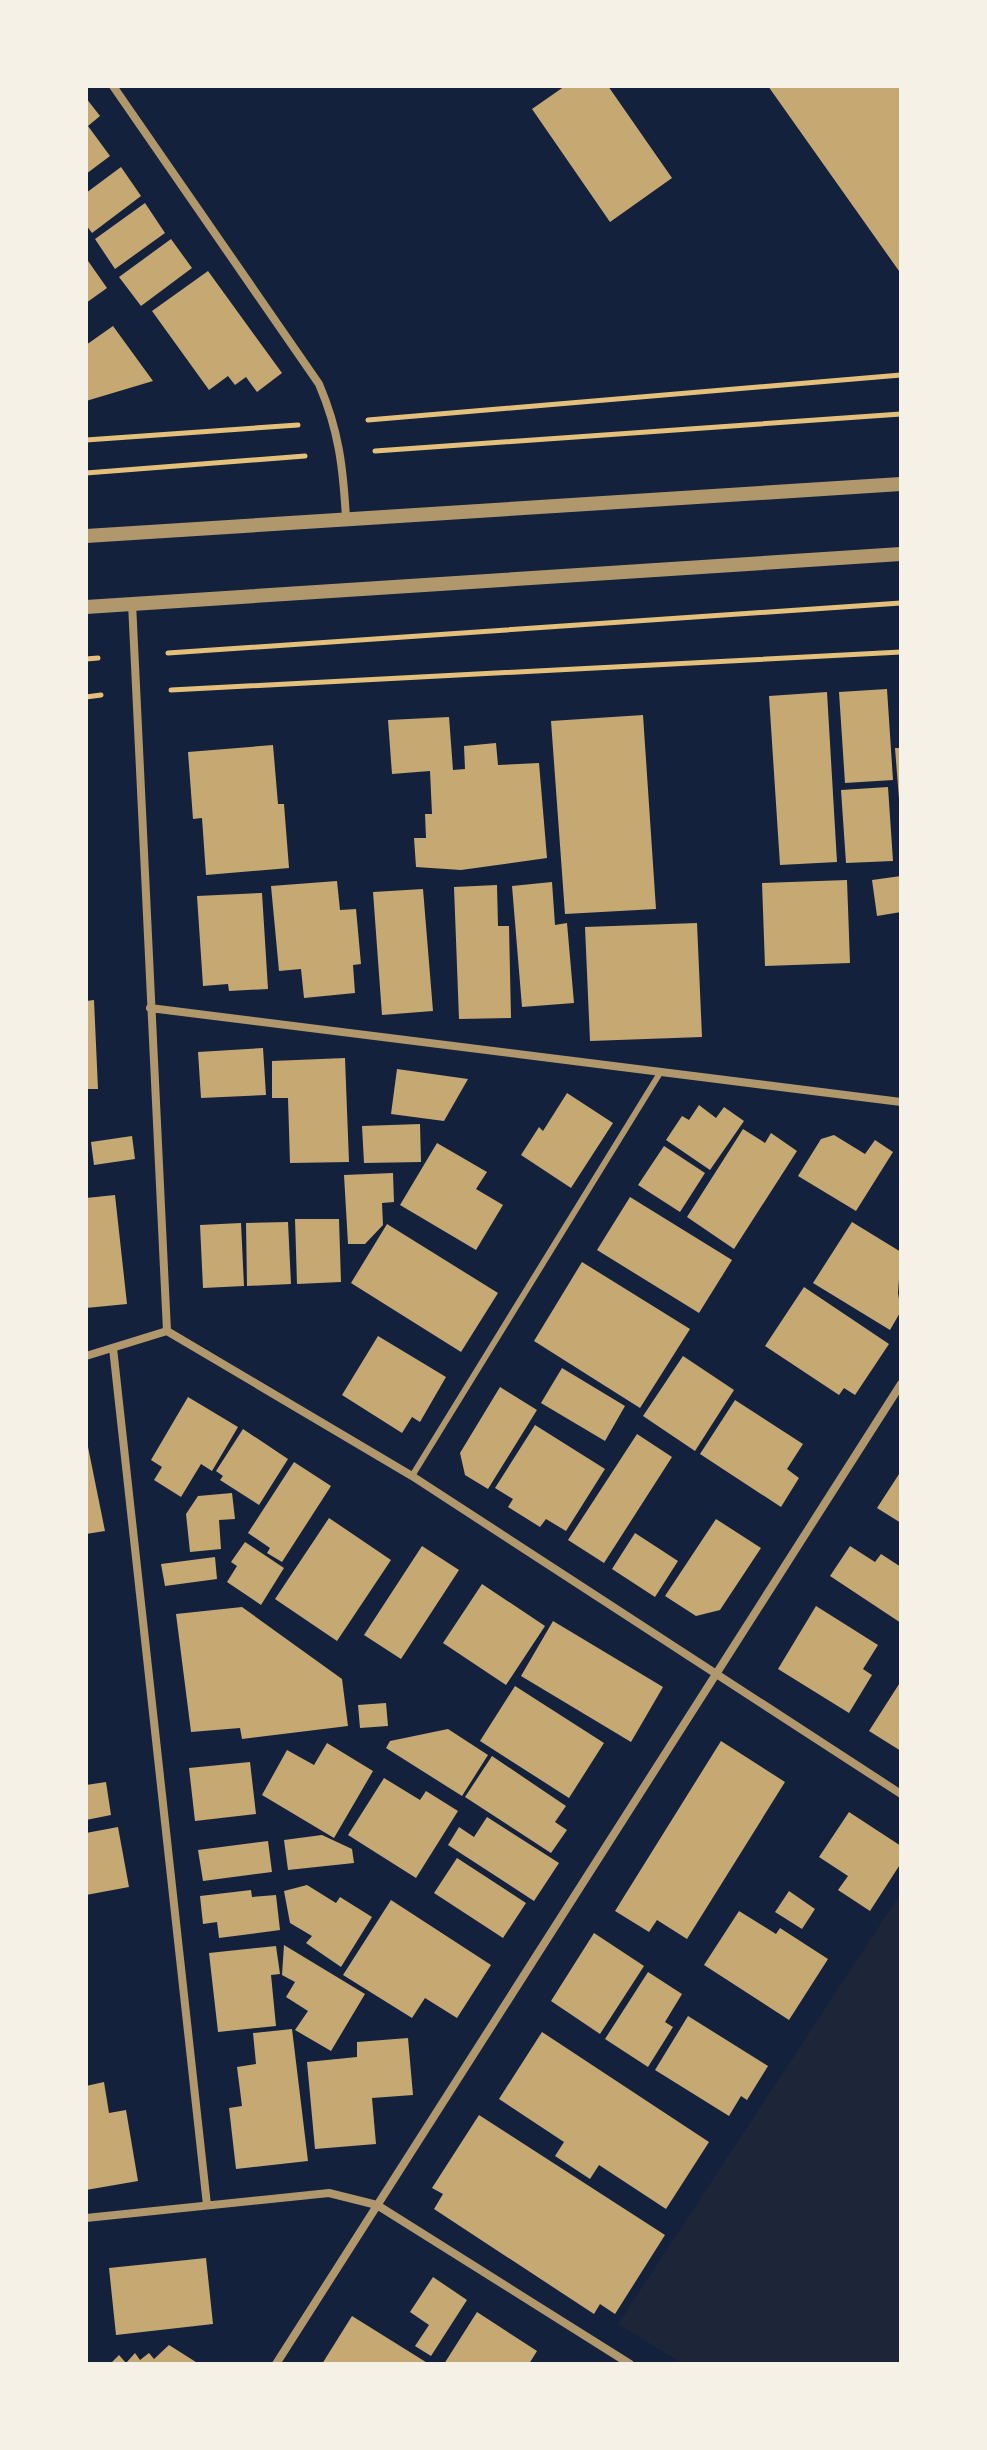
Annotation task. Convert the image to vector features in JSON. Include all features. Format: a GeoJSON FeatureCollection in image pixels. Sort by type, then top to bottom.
{"type":"FeatureCollection","features":[{"type":"Feature","properties":{"kind":"street"},"geometry":{"type":"LineString","coordinates":[[113,86],[319,384],[335,423],[342,453],[346,518]]}},
{"type":"Feature","properties":{"kind":"street"},"geometry":{"type":"LineString","coordinates":[[86,536],[901,484]]}},
{"type":"Feature","properties":{"kind":"street"},"geometry":{"type":"LineString","coordinates":[[86,607],[901,554]]}},
{"type":"Feature","properties":{"kind":"street"},"geometry":{"type":"LineString","coordinates":[[132,603],[167,1331]]}},
{"type":"Feature","properties":{"kind":"street"},"geometry":{"type":"LineString","coordinates":[[150,1008],[901,1102]]}},
{"type":"Feature","properties":{"kind":"street"},"geometry":{"type":"LineString","coordinates":[[86,1356],[167,1331],[412,1476],[901,1794]]}},
{"type":"Feature","properties":{"kind":"street"},"geometry":{"type":"LineString","coordinates":[[113,1348],[207,2205]]}},
{"type":"Feature","properties":{"kind":"street"},"geometry":{"type":"LineString","coordinates":[[276,2364],[901,1384]]}},
{"type":"Feature","properties":{"kind":"street"},"geometry":{"type":"LineString","coordinates":[[86,2218],[329,2193],[377,2205],[630,2364]]}},
{"type":"Feature","properties":{"kind":"lane"},"geometry":{"type":"LineString","coordinates":[[412,1476],[660,1073]]}},
{"type":"Feature","properties":{"kind":"path"},"geometry":{"type":"LineString","coordinates":[[86,440],[335,423],[901,375]]}},
{"type":"Feature","properties":{"kind":"path"},"geometry":{"type":"LineString","coordinates":[[86,473],[901,414]]}},
{"type":"Feature","properties":{"kind":"path"},"geometry":{"type":"LineString","coordinates":[[86,659],[901,603]]}},
{"type":"Feature","properties":{"kind":"path"},"geometry":{"type":"LineString","coordinates":[[86,697],[901,652]]}},
{"type":"Feature","properties":{"kind":"shaded area"},"geometry":{"type":"Polygon","coordinates":[[[901,1893],[901,2364],[683,2364],[618,2324],[901,1893]]]}},
{"type":"Feature","properties":{"kind":"building"},"geometry":{"type":"Polygon","coordinates":[[[565,86],[608,86],[672,178],[610,222],[532,109],[565,86]]]}},
{"type":"Feature","properties":{"kind":"building"},"geometry":{"type":"Polygon","coordinates":[[[768,86],[901,86],[899,271],[768,86]]]}},
{"type":"Feature","properties":{"kind":"building"},"geometry":{"type":"Polygon","coordinates":[[[86,98],[100,116],[88,126],[110,156],[86,174],[86,98]]]}},
{"type":"Feature","properties":{"kind":"building"},"geometry":{"type":"Polygon","coordinates":[[[121,167],[141,196],[92,233],[86,225],[86,193],[121,167]]]}},
{"type":"Feature","properties":{"kind":"building"},"geometry":{"type":"Polygon","coordinates":[[[145,203],[165,233],[115,269],[95,239],[145,203]]]}},
{"type":"Feature","properties":{"kind":"building"},"geometry":{"type":"Polygon","coordinates":[[[171,239],[192,268],[141,306],[119,277],[171,239]]]}},
{"type":"Feature","properties":{"kind":"building"},"geometry":{"type":"Polygon","coordinates":[[[86,258],[107,288],[86,303],[86,258]]]}},
{"type":"Feature","properties":{"kind":"building"},"geometry":{"type":"Polygon","coordinates":[[[208,271],[282,373],[257,392],[246,377],[235,385],[228,376],[209,390],[152,311],[208,271]]]}},
{"type":"Feature","properties":{"kind":"building"},"geometry":{"type":"Polygon","coordinates":[[[113,326],[153,381],[86,401],[86,345],[113,326]]]}},
{"type":"Feature","properties":{"kind":"building"},"geometry":{"type":"Polygon","coordinates":[[[887,689],[893,780],[845,783],[839,692],[887,689]]]}},
{"type":"Feature","properties":{"kind":"building"},"geometry":{"type":"Polygon","coordinates":[[[827,692],[837,862],[780,865],[769,696],[827,692]]]}},
{"type":"Feature","properties":{"kind":"building"},"geometry":{"type":"Polygon","coordinates":[[[643,715],[656,909],[565,914],[551,721],[643,715]]]}},
{"type":"Feature","properties":{"kind":"building"},"geometry":{"type":"Polygon","coordinates":[[[449,717],[453,770],[465,769],[464,746],[496,743],[498,765],[539,763],[547,858],[461,870],[416,867],[414,838],[426,838],[425,814],[432,814],[430,771],[392,774],[388,720],[449,717]]]}},
{"type":"Feature","properties":{"kind":"building"},"geometry":{"type":"Polygon","coordinates":[[[273,745],[278,804],[284,804],[289,868],[206,875],[202,818],[193,819],[188,752],[273,745]]]}},
{"type":"Feature","properties":{"kind":"building"},"geometry":{"type":"Polygon","coordinates":[[[895,748],[901,748],[901,799],[899,799],[895,748]]]}},
{"type":"Feature","properties":{"kind":"building"},"geometry":{"type":"Polygon","coordinates":[[[888,787],[893,861],[846,863],[841,790],[888,787]]]}},
{"type":"Feature","properties":{"kind":"building"},"geometry":{"type":"Polygon","coordinates":[[[901,876],[901,912],[877,916],[872,880],[901,876]]]}},
{"type":"Feature","properties":{"kind":"building"},"geometry":{"type":"Polygon","coordinates":[[[847,880],[850,963],[765,966],[762,883],[847,880]]]}},
{"type":"Feature","properties":{"kind":"building"},"geometry":{"type":"Polygon","coordinates":[[[337,881],[340,910],[356,909],[361,964],[353,965],[355,993],[304,998],[301,969],[279,971],[271,886],[337,881]]]}},
{"type":"Feature","properties":{"kind":"building"},"geometry":{"type":"Polygon","coordinates":[[[552,882],[555,925],[567,923],[574,1003],[522,1007],[512,886],[552,882]]]}},
{"type":"Feature","properties":{"kind":"building"},"geometry":{"type":"Polygon","coordinates":[[[497,885],[498,926],[509,926],[511,1018],[459,1019],[454,887],[497,885]]]}},
{"type":"Feature","properties":{"kind":"building"},"geometry":{"type":"Polygon","coordinates":[[[423,889],[433,1011],[382,1015],[373,892],[423,889]]]}},
{"type":"Feature","properties":{"kind":"building"},"geometry":{"type":"Polygon","coordinates":[[[262,893],[268,989],[229,991],[228,984],[203,986],[197,896],[262,893]]]}},
{"type":"Feature","properties":{"kind":"building"},"geometry":{"type":"Polygon","coordinates":[[[697,923],[702,1037],[590,1041],[585,927],[697,923]]]}},
{"type":"Feature","properties":{"kind":"building"},"geometry":{"type":"Polygon","coordinates":[[[94,1000],[98,1089],[86,1089],[86,1001],[94,1000]]]}},
{"type":"Feature","properties":{"kind":"building"},"geometry":{"type":"Polygon","coordinates":[[[263,1048],[266,1095],[201,1098],[198,1052],[263,1048]]]}},
{"type":"Feature","properties":{"kind":"building"},"geometry":{"type":"Polygon","coordinates":[[[345,1058],[349,1162],[290,1163],[288,1098],[272,1098],[272,1061],[345,1058]]]}},
{"type":"Feature","properties":{"kind":"building"},"geometry":{"type":"Polygon","coordinates":[[[397,1069],[468,1079],[444,1121],[391,1114],[397,1069]]]}},
{"type":"Feature","properties":{"kind":"building"},"geometry":{"type":"Polygon","coordinates":[[[567,1093],[613,1123],[571,1188],[521,1155],[539,1127],[543,1131],[567,1093]]]}},
{"type":"Feature","properties":{"kind":"building"},"geometry":{"type":"Polygon","coordinates":[[[699,1105],[716,1118],[724,1107],[744,1121],[710,1170],[666,1140],[682,1116],[689,1120],[699,1105]]]}},
{"type":"Feature","properties":{"kind":"building"},"geometry":{"type":"Polygon","coordinates":[[[420,1124],[421,1162],[364,1163],[362,1126],[420,1124]]]}},
{"type":"Feature","properties":{"kind":"building"},"geometry":{"type":"Polygon","coordinates":[[[743,1129],[765,1143],[771,1133],[797,1151],[734,1249],[687,1217],[743,1129]]]}},
{"type":"Feature","properties":{"kind":"building"},"geometry":{"type":"Polygon","coordinates":[[[834,1135],[865,1154],[875,1140],[893,1152],[856,1211],[798,1176],[821,1139],[834,1135]]]}},
{"type":"Feature","properties":{"kind":"building"},"geometry":{"type":"Polygon","coordinates":[[[132,1136],[135,1159],[94,1165],[91,1142],[132,1136]]]}},
{"type":"Feature","properties":{"kind":"building"},"geometry":{"type":"Polygon","coordinates":[[[437,1143],[487,1172],[476,1189],[503,1205],[476,1250],[400,1205],[437,1143]]]}},
{"type":"Feature","properties":{"kind":"building"},"geometry":{"type":"Polygon","coordinates":[[[664,1146],[705,1173],[680,1212],[638,1185],[664,1146]]]}},
{"type":"Feature","properties":{"kind":"building"},"geometry":{"type":"Polygon","coordinates":[[[393,1173],[394,1202],[382,1203],[383,1225],[365,1244],[348,1244],[344,1175],[393,1173]]]}},
{"type":"Feature","properties":{"kind":"building"},"geometry":{"type":"Polygon","coordinates":[[[115,1195],[127,1304],[86,1308],[86,1198],[115,1195]]]}},
{"type":"Feature","properties":{"kind":"building"},"geometry":{"type":"Polygon","coordinates":[[[630,1197],[732,1260],[699,1313],[597,1250],[630,1197]]]}},
{"type":"Feature","properties":{"kind":"building"},"geometry":{"type":"Polygon","coordinates":[[[295,1219],[339,1219],[341,1282],[297,1284],[295,1219]]]}},
{"type":"Feature","properties":{"kind":"building"},"geometry":{"type":"Polygon","coordinates":[[[288,1222],[291,1284],[247,1286],[246,1223],[288,1222]]]}},
{"type":"Feature","properties":{"kind":"building"},"geometry":{"type":"Polygon","coordinates":[[[852,1222],[901,1252],[898,1293],[901,1311],[890,1330],[813,1283],[852,1222]]]}},
{"type":"Feature","properties":{"kind":"building"},"geometry":{"type":"Polygon","coordinates":[[[241,1223],[244,1286],[203,1288],[200,1225],[241,1223]]]}},
{"type":"Feature","properties":{"kind":"building"},"geometry":{"type":"Polygon","coordinates":[[[387,1224],[498,1293],[461,1352],[351,1283],[387,1224]]]}},
{"type":"Feature","properties":{"kind":"building"},"geometry":{"type":"Polygon","coordinates":[[[582,1262],[690,1329],[640,1408],[534,1341],[582,1262]]]}},
{"type":"Feature","properties":{"kind":"building"},"geometry":{"type":"Polygon","coordinates":[[[804,1287],[889,1344],[855,1395],[844,1388],[839,1395],[765,1346],[804,1287]]]}},
{"type":"Feature","properties":{"kind":"building"},"geometry":{"type":"Polygon","coordinates":[[[378,1336],[446,1377],[420,1422],[412,1417],[402,1433],[342,1395],[378,1336]]]}},
{"type":"Feature","properties":{"kind":"building"},"geometry":{"type":"Polygon","coordinates":[[[683,1356],[734,1390],[695,1451],[643,1416],[683,1356]]]}},
{"type":"Feature","properties":{"kind":"building"},"geometry":{"type":"Polygon","coordinates":[[[562,1368],[625,1406],[605,1441],[541,1403],[562,1368]]]}},
{"type":"Feature","properties":{"kind":"building"},"geometry":{"type":"Polygon","coordinates":[[[500,1387],[537,1410],[488,1489],[465,1475],[460,1453],[500,1387]]]}},
{"type":"Feature","properties":{"kind":"building"},"geometry":{"type":"Polygon","coordinates":[[[188,1397],[238,1427],[212,1471],[201,1464],[181,1497],[154,1480],[162,1467],[151,1460],[188,1397]]]}},
{"type":"Feature","properties":{"kind":"building"},"geometry":{"type":"Polygon","coordinates":[[[735,1400],[803,1444],[787,1469],[799,1478],[781,1507],[700,1454],[735,1400]]]}},
{"type":"Feature","properties":{"kind":"building"},"geometry":{"type":"Polygon","coordinates":[[[535,1425],[605,1469],[566,1531],[546,1519],[540,1527],[508,1507],[513,1499],[495,1488],[535,1425]]]}},
{"type":"Feature","properties":{"kind":"building"},"geometry":{"type":"Polygon","coordinates":[[[243,1429],[288,1459],[259,1505],[220,1480],[223,1476],[216,1471],[243,1429]]]}},
{"type":"Feature","properties":{"kind":"building"},"geometry":{"type":"Polygon","coordinates":[[[637,1434],[672,1457],[604,1563],[568,1540],[637,1434]]]}},
{"type":"Feature","properties":{"kind":"building"},"geometry":{"type":"Polygon","coordinates":[[[86,1443],[105,1531],[86,1534],[86,1443]]]}},
{"type":"Feature","properties":{"kind":"building"},"geometry":{"type":"Polygon","coordinates":[[[294,1462],[331,1486],[282,1562],[267,1553],[270,1548],[248,1533],[294,1462]]]}},
{"type":"Feature","properties":{"kind":"building"},"geometry":{"type":"Polygon","coordinates":[[[901,1471],[901,1523],[877,1508],[901,1471]]]}},
{"type":"Feature","properties":{"kind":"building"},"geometry":{"type":"Polygon","coordinates":[[[232,1493],[235,1519],[219,1520],[221,1549],[190,1552],[186,1514],[198,1496],[232,1493]]]}},
{"type":"Feature","properties":{"kind":"building"},"geometry":{"type":"Polygon","coordinates":[[[329,1518],[391,1560],[337,1641],[275,1599],[329,1518]]]}},
{"type":"Feature","properties":{"kind":"building"},"geometry":{"type":"Polygon","coordinates":[[[716,1519],[761,1548],[720,1610],[696,1616],[665,1596],[716,1519]]]}},
{"type":"Feature","properties":{"kind":"building"},"geometry":{"type":"Polygon","coordinates":[[[635,1533],[678,1561],[655,1597],[612,1569],[635,1533]]]}},
{"type":"Feature","properties":{"kind":"building"},"geometry":{"type":"Polygon","coordinates":[[[245,1542],[284,1568],[261,1605],[227,1582],[237,1566],[231,1562],[245,1542]]]}},
{"type":"Feature","properties":{"kind":"building"},"geometry":{"type":"Polygon","coordinates":[[[422,1546],[459,1570],[401,1659],[364,1635],[422,1546]]]}},
{"type":"Feature","properties":{"kind":"building"},"geometry":{"type":"Polygon","coordinates":[[[850,1546],[875,1562],[881,1554],[901,1567],[901,1623],[830,1576],[850,1546]]]}},
{"type":"Feature","properties":{"kind":"building"},"geometry":{"type":"Polygon","coordinates":[[[215,1557],[217,1579],[165,1586],[161,1564],[215,1557]]]}},
{"type":"Feature","properties":{"kind":"building"},"geometry":{"type":"Polygon","coordinates":[[[482,1584],[545,1626],[506,1685],[443,1643],[482,1584]]]}},
{"type":"Feature","properties":{"kind":"building"},"geometry":{"type":"Polygon","coordinates":[[[816,1606],[878,1645],[863,1669],[872,1675],[849,1713],[778,1669],[816,1606]]]}},
{"type":"Feature","properties":{"kind":"building"},"geometry":{"type":"Polygon","coordinates":[[[242,1607],[342,1679],[348,1726],[242,1739],[240,1728],[191,1732],[176,1614],[242,1607]]]}},
{"type":"Feature","properties":{"kind":"building"},"geometry":{"type":"Polygon","coordinates":[[[553,1621],[663,1687],[631,1742],[521,1676],[553,1621]]]}},
{"type":"Feature","properties":{"kind":"building"},"geometry":{"type":"Polygon","coordinates":[[[901,1681],[901,1751],[869,1731],[901,1681]]]}},
{"type":"Feature","properties":{"kind":"building"},"geometry":{"type":"Polygon","coordinates":[[[515,1686],[604,1743],[569,1798],[480,1741],[515,1686]]]}},
{"type":"Feature","properties":{"kind":"building"},"geometry":{"type":"Polygon","coordinates":[[[386,1703],[388,1726],[360,1728],[358,1705],[386,1703]]]}},
{"type":"Feature","properties":{"kind":"building"},"geometry":{"type":"Polygon","coordinates":[[[448,1729],[488,1755],[462,1796],[386,1748],[390,1741],[448,1729]]]}},
{"type":"Feature","properties":{"kind":"building"},"geometry":{"type":"Polygon","coordinates":[[[721,1741],[785,1782],[687,1939],[657,1920],[649,1932],[615,1911],[721,1741]]]}},
{"type":"Feature","properties":{"kind":"building"},"geometry":{"type":"Polygon","coordinates":[[[327,1743],[373,1771],[334,1838],[262,1795],[287,1750],[314,1765],[327,1743]]]}},
{"type":"Feature","properties":{"kind":"building"},"geometry":{"type":"Polygon","coordinates":[[[492,1756],[566,1806],[555,1822],[567,1830],[551,1853],[465,1797],[492,1756]]]}},
{"type":"Feature","properties":{"kind":"building"},"geometry":{"type":"Polygon","coordinates":[[[250,1762],[256,1814],[195,1821],[189,1768],[250,1762]]]}},
{"type":"Feature","properties":{"kind":"building"},"geometry":{"type":"Polygon","coordinates":[[[384,1778],[420,1800],[426,1791],[458,1811],[416,1878],[348,1835],[384,1778]]]}},
{"type":"Feature","properties":{"kind":"building"},"geometry":{"type":"Polygon","coordinates":[[[106,1782],[111,1815],[86,1820],[86,1785],[106,1782]]]}},
{"type":"Feature","properties":{"kind":"building"},"geometry":{"type":"Polygon","coordinates":[[[849,1812],[901,1846],[901,1863],[870,1911],[838,1890],[848,1876],[819,1857],[849,1812]]]}},
{"type":"Feature","properties":{"kind":"building"},"geometry":{"type":"Polygon","coordinates":[[[487,1817],[559,1863],[534,1901],[448,1845],[459,1827],[474,1837],[487,1817]]]}},
{"type":"Feature","properties":{"kind":"building"},"geometry":{"type":"Polygon","coordinates":[[[118,1827],[129,1887],[86,1895],[86,1833],[118,1827]]]}},
{"type":"Feature","properties":{"kind":"building"},"geometry":{"type":"Polygon","coordinates":[[[322,1835],[352,1849],[354,1863],[288,1870],[284,1840],[322,1835]]]}},
{"type":"Feature","properties":{"kind":"building"},"geometry":{"type":"Polygon","coordinates":[[[268,1841],[272,1872],[203,1881],[198,1850],[268,1841]]]}},
{"type":"Feature","properties":{"kind":"building"},"geometry":{"type":"Polygon","coordinates":[[[457,1858],[526,1903],[503,1938],[434,1893],[457,1858]]]}},
{"type":"Feature","properties":{"kind":"building"},"geometry":{"type":"Polygon","coordinates":[[[307,1885],[336,1903],[340,1897],[372,1917],[341,1967],[306,1943],[312,1936],[290,1923],[284,1891],[307,1885]]]}},
{"type":"Feature","properties":{"kind":"building"},"geometry":{"type":"Polygon","coordinates":[[[251,1890],[252,1897],[276,1895],[280,1930],[219,1938],[217,1922],[203,1924],[200,1896],[251,1890]]]}},
{"type":"Feature","properties":{"kind":"building"},"geometry":{"type":"Polygon","coordinates":[[[789,1891],[815,1909],[802,1929],[775,1912],[789,1891]]]}},
{"type":"Feature","properties":{"kind":"building"},"geometry":{"type":"Polygon","coordinates":[[[391,1900],[491,1965],[457,2018],[425,1998],[412,2018],[343,1975],[391,1900]]]}},
{"type":"Feature","properties":{"kind":"building"},"geometry":{"type":"Polygon","coordinates":[[[739,1911],[776,1934],[780,1928],[828,1959],[789,2020],[704,1965],[739,1911]]]}},
{"type":"Feature","properties":{"kind":"building"},"geometry":{"type":"Polygon","coordinates":[[[594,1933],[644,1966],[600,2034],[551,2001],[594,1933]]]}},
{"type":"Feature","properties":{"kind":"building"},"geometry":{"type":"Polygon","coordinates":[[[284,1945],[365,1994],[331,2051],[295,2030],[308,2011],[286,1997],[295,1982],[282,1975],[284,1945]]]}},
{"type":"Feature","properties":{"kind":"building"},"geometry":{"type":"Polygon","coordinates":[[[276,1946],[280,1974],[271,1975],[276,2026],[218,2032],[209,1953],[276,1946]]]}},
{"type":"Feature","properties":{"kind":"building"},"geometry":{"type":"Polygon","coordinates":[[[648,1972],[682,1994],[665,2022],[673,2027],[648,2067],[605,2039],[648,1972]]]}},
{"type":"Feature","properties":{"kind":"building"},"geometry":{"type":"Polygon","coordinates":[[[688,2016],[768,2066],[747,2100],[741,2096],[729,2116],[655,2070],[688,2016]]]}},
{"type":"Feature","properties":{"kind":"building"},"geometry":{"type":"Polygon","coordinates":[[[292,2029],[308,2161],[236,2169],[229,2108],[242,2106],[237,2067],[256,2064],[253,2033],[292,2029]]]}},
{"type":"Feature","properties":{"kind":"building"},"geometry":{"type":"Polygon","coordinates":[[[542,2032],[709,2142],[666,2209],[599,2165],[590,2179],[555,2156],[564,2142],[499,2099],[542,2032]]]}},
{"type":"Feature","properties":{"kind":"building"},"geometry":{"type":"Polygon","coordinates":[[[408,2038],[413,2095],[372,2098],[376,2144],[315,2149],[307,2062],[357,2057],[357,2042],[408,2038]]]}},
{"type":"Feature","properties":{"kind":"building"},"geometry":{"type":"Polygon","coordinates":[[[104,2082],[109,2113],[126,2110],[138,2181],[86,2190],[86,2086],[104,2082]]]}},
{"type":"Feature","properties":{"kind":"building"},"geometry":{"type":"Polygon","coordinates":[[[479,2115],[665,2235],[615,2314],[600,2304],[594,2314],[434,2209],[443,2194],[432,2188],[479,2115]]]}},
{"type":"Feature","properties":{"kind":"building"},"geometry":{"type":"Polygon","coordinates":[[[206,2258],[213,2324],[116,2335],[109,2268],[206,2258]]]}},
{"type":"Feature","properties":{"kind":"building"},"geometry":{"type":"Polygon","coordinates":[[[433,2277],[467,2300],[431,2356],[415,2346],[429,2325],[410,2312],[433,2277]]]}},
{"type":"Feature","properties":{"kind":"building"},"geometry":{"type":"Polygon","coordinates":[[[477,2312],[537,2351],[529,2364],[444,2364],[477,2312]]]}},
{"type":"Feature","properties":{"kind":"building"},"geometry":{"type":"Polygon","coordinates":[[[352,2316],[429,2364],[322,2364],[352,2316]]]}},
{"type":"Feature","properties":{"kind":"building"},"geometry":{"type":"Polygon","coordinates":[[[169,2345],[199,2364],[110,2364],[119,2355],[126,2363],[135,2353],[140,2360],[149,2353],[154,2359],[169,2345]]]}}]}
